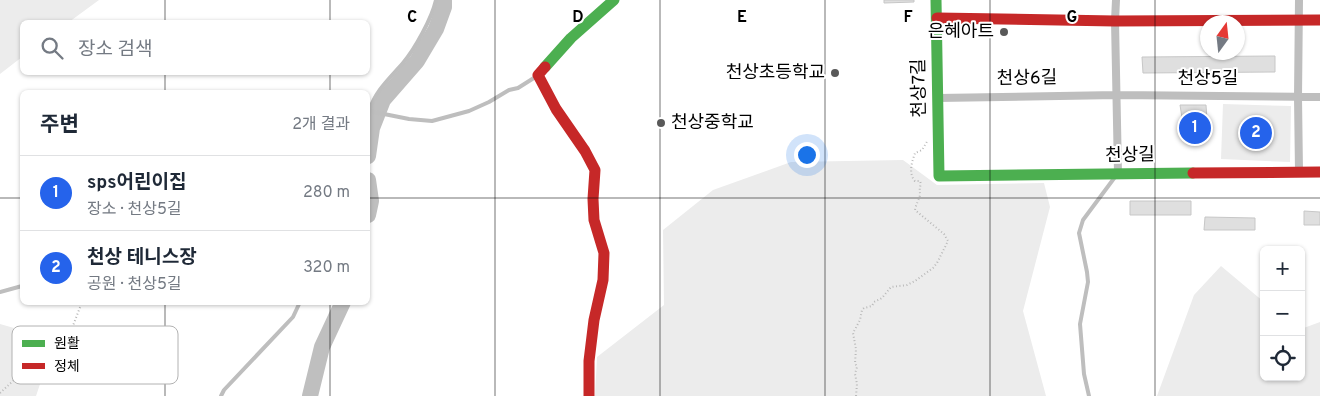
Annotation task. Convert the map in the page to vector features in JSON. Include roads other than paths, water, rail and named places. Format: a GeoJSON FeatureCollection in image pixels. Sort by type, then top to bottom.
{"type":"FeatureCollection","features":[{"type":"Feature","properties":{"kind":"street"},"geometry":{"type":"LineString","coordinates":[[589,396],[589,361],[594,320],[603,280],[604,253],[594,220],[595,170],[585,151],[556,109],[538,75],[571,38],[614,0]]}},
{"type":"Feature","properties":{"kind":"street","name":"천상7길"},"geometry":{"type":"LineString","coordinates":[[936,0],[939,176]]}},
{"type":"Feature","properties":{"kind":"street"},"geometry":{"type":"LineString","coordinates":[[1116,0],[1118,173]]}},
{"type":"Feature","properties":{"kind":"street"},"geometry":{"type":"LineString","coordinates":[[1299,0],[1299,172]]}},
{"type":"Feature","properties":{"kind":"street"},"geometry":{"type":"LineString","coordinates":[[937,18],[1116,21],[1320,20]]}},
{"type":"Feature","properties":{"kind":"street","name":"천상6길"},"geometry":{"type":"LineString","coordinates":[[938,98],[1117,96]]}},
{"type":"Feature","properties":{"kind":"street","name":"천상5길"},"geometry":{"type":"LineString","coordinates":[[1117,96],[1320,97]]}},
{"type":"Feature","properties":{"kind":"street","name":"천상길"},"geometry":{"type":"LineString","coordinates":[[939,176],[1320,172]]}},
{"type":"Feature","properties":{"kind":"lane"},"geometry":{"type":"LineString","coordinates":[[436,0],[434,10],[412,50],[373,98],[371,111],[432,121],[444,119],[489,102],[509,90],[518,88],[538,75]]}},
{"type":"Feature","properties":{"kind":"lane"},"geometry":{"type":"LineString","coordinates":[[1088,396],[1084,374],[1080,324],[1088,282],[1088,272],[1079,233],[1082,220],[1118,173]]}},
{"type":"Feature","properties":{"kind":"lane"},"geometry":{"type":"LineString","coordinates":[[0,292],[20,287]]}},
{"type":"Feature","properties":{"kind":"lane"},"geometry":{"type":"LineString","coordinates":[[221,396],[224,390],[294,317],[299,305]]}},
{"type":"Feature","properties":{"kind":"waterway"},"geometry":{"type":"LineString","coordinates":[[370,142],[372,128],[383,100],[417,61],[436,29],[444,7],[444,0]]}},
{"type":"Feature","properties":{"kind":"waterway"},"geometry":{"type":"LineString","coordinates":[[370,194],[370,206]]}},
{"type":"Feature","properties":{"kind":"waterway"},"geometry":{"type":"LineString","coordinates":[[310,396],[322,347],[342,305]]}},
{"type":"Feature","properties":{"kind":"place","name":"은혜아트"},"geometry":{"type":"Point","coordinates":[1004,32]}},
{"type":"Feature","properties":{"kind":"place","name":"천상초등학교"},"geometry":{"type":"Point","coordinates":[835,73]}},
{"type":"Feature","properties":{"kind":"place","name":"천상중학교"},"geometry":{"type":"Point","coordinates":[661,123]}},
{"type":"Feature","properties":{"kind":"place","name":"sps어린이집"},"geometry":{"type":"Point","coordinates":[1195,128]}},
{"type":"Feature","properties":{"kind":"place","name":"천상 테니스장"},"geometry":{"type":"Point","coordinates":[1256,133]}}]}
